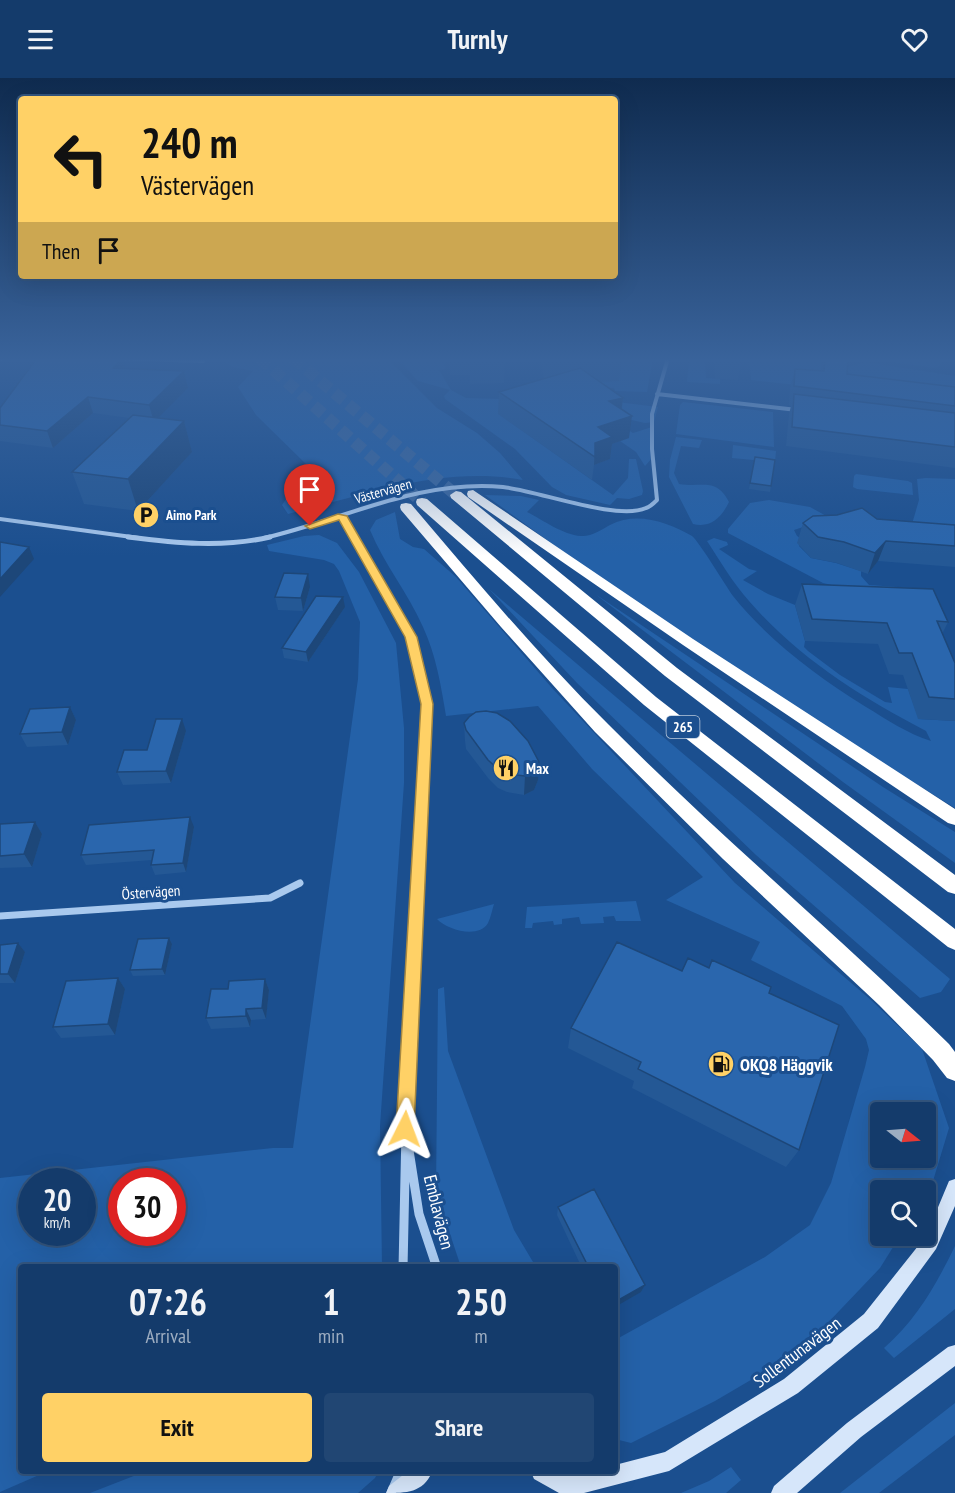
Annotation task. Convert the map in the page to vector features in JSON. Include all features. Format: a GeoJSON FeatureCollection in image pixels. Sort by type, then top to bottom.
{"type":"FeatureCollection","features":[{"type":"Feature","properties":{"kind":"highway"},"geometry":{"type":"LineString","coordinates":[[473,494],[679,635],[955,818]]}},
{"type":"Feature","properties":{"kind":"highway","name":"265"},"geometry":{"type":"LineString","coordinates":[[456,495],[671,672],[955,886]]}},
{"type":"Feature","properties":{"kind":"highway","name":"265"},"geometry":{"type":"LineString","coordinates":[[955,941],[650,701],[414,504],[506,624],[601,728],[730,854],[887,999],[941,1052],[955,1070]]}},
{"type":"Feature","properties":{"kind":"main road","name":"Sollentunavägen"},"geometry":{"type":"LineString","coordinates":[[618,1470],[669,1461],[791,1386],[871,1321],[930,1243],[955,1187]]}},
{"type":"Feature","properties":{"kind":"main road"},"geometry":{"type":"LineString","coordinates":[[781,1493],[854,1430],[955,1354]]}},
{"type":"Feature","properties":{"kind":"main road"},"geometry":{"type":"LineString","coordinates":[[396,1493],[420,1474]]}},
{"type":"Feature","properties":{"kind":"main road","name":"Sollentunavägen"},"geometry":{"type":"LineString","coordinates":[[556,1480],[592,1474]]}},
{"type":"Feature","properties":{"kind":"street","name":"Västervägen"},"geometry":{"type":"LineString","coordinates":[[0,519],[179,544],[255,540],[294,531],[429,490],[456,486],[532,491],[623,512],[652,506],[657,500],[652,424]]}},
{"type":"Feature","properties":{"kind":"street","name":"Emblavägen"},"geometry":{"type":"LineString","coordinates":[[342,516],[411,637],[427,704],[405,1129],[403,1264]]}},
{"type":"Feature","properties":{"kind":"street","name":"Östervägen"},"geometry":{"type":"LineString","coordinates":[[0,916],[270,898],[300,883]]}},
{"type":"Feature","properties":{"kind":"street","name":"Emblavägen"},"geometry":{"type":"LineString","coordinates":[[405,1129],[419,1214],[436,1264]]}},
{"type":"Feature","properties":{"kind":"street"},"geometry":{"type":"LineString","coordinates":[[391,1493],[399,1474]]}},
{"type":"Feature","properties":{"kind":"shaded area"},"geometry":{"type":"Polygon","coordinates":[[[265,424],[463,424],[500,453],[523,480],[493,476],[434,479],[404,484],[288,514],[282,505],[308,466],[265,424]]]}},
{"type":"Feature","properties":{"kind":"shaded area"},"geometry":{"type":"Polygon","coordinates":[[[480,424],[513,424],[613,495],[628,478],[629,459],[636,459],[642,495],[629,499],[617,498],[610,505],[566,495],[552,487],[515,449],[480,424]]]}},
{"type":"Feature","properties":{"kind":"shaded area"},"geometry":{"type":"Polygon","coordinates":[[[556,424],[618,424],[633,433],[652,427],[653,457],[645,466],[636,452],[620,441],[629,437],[556,424]]]}},
{"type":"Feature","properties":{"kind":"shaded area"},"geometry":{"type":"Polygon","coordinates":[[[677,424],[773,424],[774,447],[676,434],[677,424]]]}},
{"type":"Feature","properties":{"kind":"shaded area"},"geometry":{"type":"Polygon","coordinates":[[[676,437],[702,440],[699,448],[681,446],[674,473],[679,484],[714,486],[724,494],[729,502],[715,521],[699,525],[693,524],[669,477],[670,460],[676,437]]]}},
{"type":"Feature","properties":{"kind":"shaded area"},"geometry":{"type":"Polygon","coordinates":[[[733,445],[776,451],[775,462],[732,458],[733,445]]]}},
{"type":"Feature","properties":{"kind":"shaded area"},"geometry":{"type":"Polygon","coordinates":[[[856,474],[908,481],[912,483],[913,495],[857,489],[853,487],[856,474]]]}},
{"type":"Feature","properties":{"kind":"shaded area"},"geometry":{"type":"Polygon","coordinates":[[[917,479],[955,479],[955,537],[912,524],[919,500],[917,479]]]}},
{"type":"Feature","properties":{"kind":"shaded area"},"geometry":{"type":"Polygon","coordinates":[[[485,495],[521,496],[539,500],[527,512],[574,535],[588,535],[620,521],[641,519],[672,526],[692,536],[733,596],[778,643],[812,670],[866,707],[906,730],[931,741],[926,731],[832,675],[788,641],[768,622],[738,587],[707,541],[714,538],[727,542],[728,545],[719,549],[749,569],[757,571],[743,580],[795,605],[805,641],[804,647],[808,651],[840,675],[885,702],[892,703],[888,687],[908,689],[919,719],[955,721],[955,808],[688,642],[485,495]]]}},
{"type":"Feature","properties":{"kind":"shaded area"},"geometry":{"type":"Polygon","coordinates":[[[769,500],[810,507],[830,518],[794,530],[802,539],[799,546],[811,558],[861,571],[861,576],[869,585],[913,588],[914,591],[840,587],[823,583],[728,533],[728,529],[750,503],[769,500]]]}},
{"type":"Feature","properties":{"kind":"shaded area"},"geometry":{"type":"Polygon","coordinates":[[[395,512],[400,539],[413,547],[424,549],[456,577],[552,688],[735,883],[871,1000],[922,1049],[949,1128],[933,1180],[870,1180],[870,1246],[894,1246],[880,1268],[802,1350],[715,1401],[631,1443],[618,1440],[618,1338],[765,1257],[810,1225],[831,1183],[865,1067],[869,1050],[866,1039],[842,1006],[751,960],[760,942],[666,900],[703,877],[592,769],[538,706],[446,716],[428,638],[417,614],[370,530],[376,520],[395,512]]]}},
{"type":"Feature","properties":{"kind":"shaded area"},"geometry":{"type":"Polygon","coordinates":[[[319,535],[337,543],[359,572],[396,643],[404,728],[404,783],[380,1126],[382,1264],[18,1264],[18,1474],[41,1474],[0,1492],[0,1178],[18,1176],[18,1246],[96,1246],[96,1168],[91,1168],[273,1148],[293,1148],[358,679],[360,622],[334,564],[324,560],[269,551],[267,545],[304,536],[319,535]]]}},
{"type":"Feature","properties":{"kind":"shaded area"},"geometry":{"type":"Polygon","coordinates":[[[489,589],[950,979],[941,992],[920,998],[756,855],[577,683],[489,589]]]}},
{"type":"Feature","properties":{"kind":"shaded area"},"geometry":{"type":"Polygon","coordinates":[[[595,594],[883,787],[955,832],[955,863],[843,782],[595,594]]]}},
{"type":"Feature","properties":{"kind":"shaded area"},"geometry":{"type":"Polygon","coordinates":[[[636,901],[641,921],[616,921],[614,916],[603,917],[604,923],[581,924],[579,917],[562,919],[562,924],[554,925],[553,921],[533,923],[532,928],[525,928],[527,907],[636,901]]]}},
{"type":"Feature","properties":{"kind":"shaded area"},"geometry":{"type":"Polygon","coordinates":[[[494,904],[488,923],[478,931],[463,931],[448,927],[437,919],[494,904]]]}},
{"type":"Feature","properties":{"kind":"shaded area"},"geometry":{"type":"Polygon","coordinates":[[[444,987],[448,1051],[514,1230],[534,1264],[460,1264],[436,1192],[438,989],[444,987]]]}},
{"type":"Feature","properties":{"kind":"shaded area"},"geometry":{"type":"Polygon","coordinates":[[[955,1246],[955,1309],[894,1358],[884,1348],[896,1337],[925,1301],[955,1246]]]}},
{"type":"Feature","properties":{"kind":"shaded area"},"geometry":{"type":"Polygon","coordinates":[[[955,1403],[955,1435],[879,1493],[840,1493],[955,1403]]]}},
{"type":"Feature","properties":{"kind":"shaded area"},"geometry":{"type":"Polygon","coordinates":[[[731,1467],[741,1480],[726,1493],[681,1493],[709,1481],[731,1467]]]}},
{"type":"Feature","properties":{"kind":"shaded area"},"geometry":{"type":"Polygon","coordinates":[[[139,1474],[377,1474],[358,1493],[90,1493],[139,1474]]]}},
{"type":"Feature","properties":{"kind":"building"},"geometry":{"type":"Polygon","coordinates":[[[0,424],[55,424],[47,431],[0,424]]]}},
{"type":"Feature","properties":{"kind":"building"},"geometry":{"type":"Polygon","coordinates":[[[123,424],[181,424],[128,479],[72,472],[123,424]]]}},
{"type":"Feature","properties":{"kind":"building"},"geometry":{"type":"Polygon","coordinates":[[[546,424],[607,424],[598,427],[612,437],[595,443],[595,457],[546,424]]]}},
{"type":"Feature","properties":{"kind":"building"},"geometry":{"type":"Polygon","coordinates":[[[792,424],[955,424],[955,447],[792,427],[792,424]]]}},
{"type":"Feature","properties":{"kind":"building"},"geometry":{"type":"Polygon","coordinates":[[[755,457],[775,460],[771,486],[750,483],[755,457]]]}},
{"type":"Feature","properties":{"kind":"building"},"geometry":{"type":"Polygon","coordinates":[[[862,508],[877,519],[955,525],[955,546],[886,541],[875,553],[844,542],[818,537],[803,523],[813,516],[837,515],[862,508]]]}},
{"type":"Feature","properties":{"kind":"building"},"geometry":{"type":"Polygon","coordinates":[[[0,542],[29,547],[0,579],[0,542]]]}},
{"type":"Feature","properties":{"kind":"building"},"geometry":{"type":"Polygon","coordinates":[[[284,573],[308,574],[301,598],[275,597],[284,573]]]}},
{"type":"Feature","properties":{"kind":"building"},"geometry":{"type":"Polygon","coordinates":[[[802,584],[933,589],[948,622],[937,621],[955,663],[955,699],[929,697],[912,653],[899,653],[887,623],[812,619],[802,584]]]}},
{"type":"Feature","properties":{"kind":"building"},"geometry":{"type":"Polygon","coordinates":[[[316,596],[343,597],[306,652],[282,648],[316,596]]]}},
{"type":"Feature","properties":{"kind":"building"},"geometry":{"type":"Polygon","coordinates":[[[70,707],[62,732],[20,734],[30,709],[70,707]]]}},
{"type":"Feature","properties":{"kind":"building"},"geometry":{"type":"Polygon","coordinates":[[[476,712],[497,713],[510,721],[528,741],[539,762],[535,771],[525,776],[508,774],[488,760],[466,730],[464,723],[476,712]]]}},
{"type":"Feature","properties":{"kind":"building"},"geometry":{"type":"Polygon","coordinates":[[[156,719],[182,719],[166,771],[117,772],[124,750],[147,750],[156,719]]]}},
{"type":"Feature","properties":{"kind":"building"},"geometry":{"type":"Polygon","coordinates":[[[190,817],[183,863],[151,865],[154,850],[81,855],[89,825],[190,817]]]}},
{"type":"Feature","properties":{"kind":"building"},"geometry":{"type":"Polygon","coordinates":[[[35,822],[24,854],[0,856],[0,824],[35,822]]]}},
{"type":"Feature","properties":{"kind":"building"},"geometry":{"type":"Polygon","coordinates":[[[169,938],[162,969],[130,970],[138,939],[169,938]]]}},
{"type":"Feature","properties":{"kind":"building","name":"OKQ8 Häggvik"},"geometry":{"type":"Polygon","coordinates":[[[617,942],[682,971],[688,958],[709,968],[712,960],[771,987],[769,993],[839,1025],[799,1150],[638,1069],[641,1062],[571,1028],[617,942]]]}},
{"type":"Feature","properties":{"kind":"building"},"geometry":{"type":"Polygon","coordinates":[[[18,943],[8,974],[0,974],[0,945],[18,943]]]}},
{"type":"Feature","properties":{"kind":"building"},"geometry":{"type":"Polygon","coordinates":[[[118,978],[108,1024],[53,1027],[66,981],[118,978]]]}},
{"type":"Feature","properties":{"kind":"building"},"geometry":{"type":"Polygon","coordinates":[[[265,979],[262,1008],[246,1009],[246,1016],[206,1018],[211,989],[228,989],[229,981],[265,979]]]}},
{"type":"Feature","properties":{"kind":"building"},"geometry":{"type":"Polygon","coordinates":[[[594,1189],[645,1285],[618,1300],[618,1264],[587,1264],[558,1207],[594,1189]]]}},
{"type":"Feature","properties":{"kind":"tunnel"},"geometry":{"type":"LineString","coordinates":[[334,424],[422,502]]}},
{"type":"Feature","properties":{"kind":"tunnel"},"geometry":{"type":"LineString","coordinates":[[372,424],[456,495]]}},
{"type":"Feature","properties":{"kind":"place","name":"Aimo Park"},"geometry":{"type":"Point","coordinates":[146,515]}},
{"type":"Feature","properties":{"kind":"place","name":"Max"},"geometry":{"type":"Point","coordinates":[506,768]}},
{"type":"Feature","properties":{"kind":"place","name":"OKQ8 Häggvik"},"geometry":{"type":"Point","coordinates":[721,1064]}},
{"type":"Feature","properties":{"kind":"route"},"geometry":{"type":"LineString","coordinates":[[310,526],[342,516],[383,584],[411,637],[427,704],[405,1129]]}}]}
